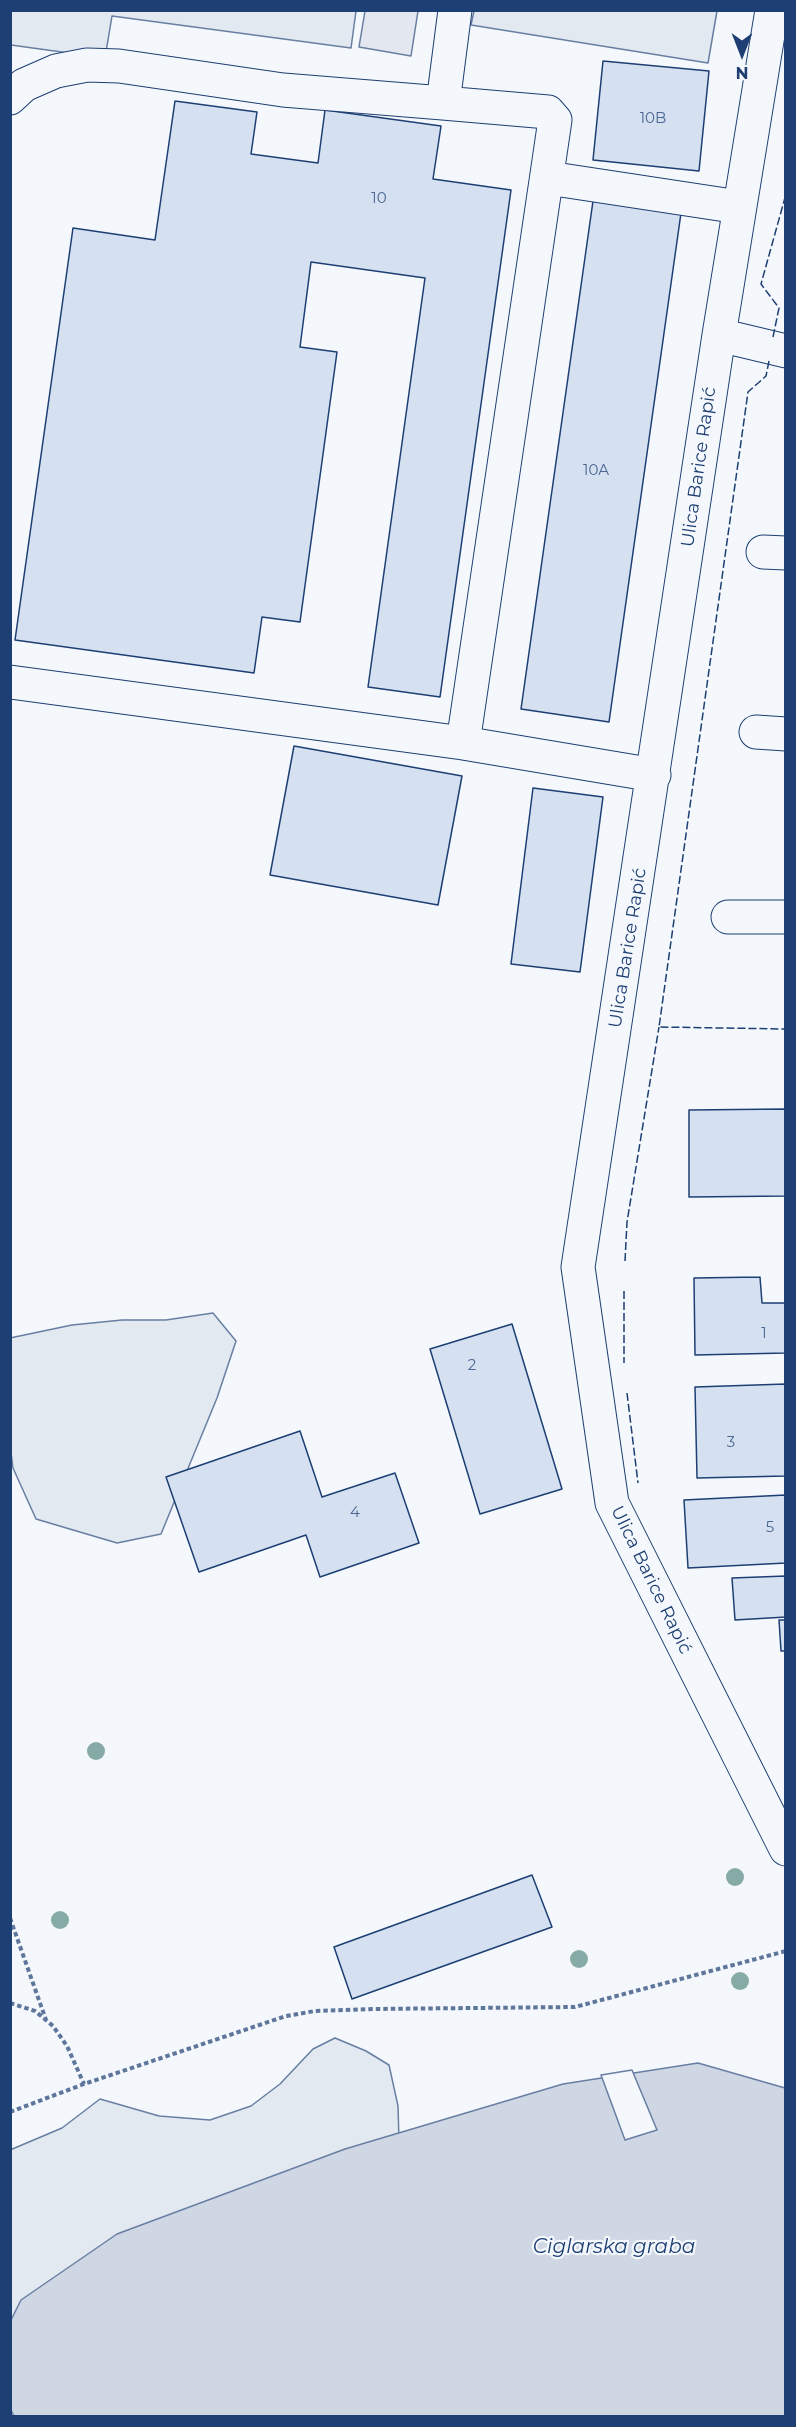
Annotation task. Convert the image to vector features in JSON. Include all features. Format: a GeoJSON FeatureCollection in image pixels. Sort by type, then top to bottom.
{"type":"FeatureCollection","features":[{"type":"Feature","properties":{"kind":"street"},"geometry":{"type":"LineString","coordinates":[[443,103],[455,10]]}},
{"type":"Feature","properties":{"kind":"street","name":"Ulica Barice Rapić"},"geometry":{"type":"LineString","coordinates":[[772,10],[719,335],[578,1267],[612,1503],[786,1849]]}},
{"type":"Feature","properties":{"kind":"street"},"geometry":{"type":"LineString","coordinates":[[10,98],[24,85],[56,70],[87,65],[119,66],[283,90],[443,103],[552,115],[555,120],[548,178],[463,743]]}},
{"type":"Feature","properties":{"kind":"street"},"geometry":{"type":"LineString","coordinates":[[548,178],[739,207]]}},
{"type":"Feature","properties":{"kind":"street"},"geometry":{"type":"LineString","coordinates":[[719,335],[786,351]]}},
{"type":"Feature","properties":{"kind":"street"},"geometry":{"type":"LineString","coordinates":[[10,682],[463,743],[654,775]]}},
{"type":"Feature","properties":{"kind":"street"},"geometry":{"type":"LineString","coordinates":[[728,917],[786,917]]}},
{"type":"Feature","properties":{"kind":"path"},"geometry":{"type":"LineString","coordinates":[[10,1918],[46,2020]]}},
{"type":"Feature","properties":{"kind":"path"},"geometry":{"type":"LineString","coordinates":[[10,2112],[84,2084],[286,2016],[315,2011],[372,2008],[575,2007],[786,1951]]}},
{"type":"Feature","properties":{"kind":"path"},"geometry":{"type":"LineString","coordinates":[[10,2003],[35,2011],[46,2020],[67,2046],[84,2084]]}},
{"type":"Feature","properties":{"kind":"shaded area"},"geometry":{"type":"Polygon","coordinates":[[[474,10],[717,11],[708,63],[471,25],[474,10]]]}},
{"type":"Feature","properties":{"kind":"shaded area"},"geometry":{"type":"Polygon","coordinates":[[[11,11],[356,11],[351,48],[112,16],[105,58],[11,45],[11,11]]]}},
{"type":"Feature","properties":{"kind":"shaded area"},"geometry":{"type":"Polygon","coordinates":[[[365,11],[418,11],[411,56],[359,47],[365,11]]]}},
{"type":"Feature","properties":{"kind":"shaded area"},"geometry":{"type":"Polygon","coordinates":[[[213,1313],[236,1341],[217,1398],[161,1534],[117,1543],[36,1519],[13,1468],[10,1445],[10,1338],[72,1325],[122,1320],[166,1320],[213,1313]]]}},
{"type":"Feature","properties":{"kind":"shaded area"},"geometry":{"type":"Polygon","coordinates":[[[335,2038],[366,2051],[389,2065],[398,2106],[399,2141],[57,2416],[11,2416],[10,2150],[62,2128],[100,2099],[159,2116],[210,2120],[251,2106],[280,2084],[313,2049],[335,2038]]]}},
{"type":"Feature","properties":{"kind":"water","name":"Ciglarska graba"},"geometry":{"type":"Polygon","coordinates":[[[698,2063],[785,2088],[785,2416],[14,2416],[10,2408],[10,2322],[21,2300],[117,2234],[345,2149],[563,2084],[698,2063]]]}},
{"type":"Feature","properties":{"kind":"pier"},"geometry":{"type":"Polygon","coordinates":[[[632,2070],[657,2130],[625,2140],[601,2075],[632,2070]]]}},
{"type":"Feature","properties":{"kind":"building"},"geometry":{"type":"Polygon","coordinates":[[[603,61],[709,71],[699,171],[593,160],[603,61]]]}},
{"type":"Feature","properties":{"kind":"building"},"geometry":{"type":"Polygon","coordinates":[[[175,101],[257,112],[251,154],[318,163],[325,110],[441,126],[433,179],[511,190],[440,697],[368,687],[425,278],[311,262],[300,347],[337,352],[300,622],[262,617],[254,673],[15,640],[73,228],[155,240],[175,101]]]}},
{"type":"Feature","properties":{"kind":"building"},"geometry":{"type":"Polygon","coordinates":[[[593,201],[681,213],[609,722],[521,709],[593,201]]]}},
{"type":"Feature","properties":{"kind":"building"},"geometry":{"type":"Polygon","coordinates":[[[294,746],[462,776],[438,905],[270,875],[294,746]]]}},
{"type":"Feature","properties":{"kind":"building"},"geometry":{"type":"Polygon","coordinates":[[[533,788],[603,797],[580,972],[511,964],[533,788]]]}},
{"type":"Feature","properties":{"kind":"building"},"geometry":{"type":"Polygon","coordinates":[[[786,1109],[786,1196],[689,1197],[689,1110],[786,1109]]]}},
{"type":"Feature","properties":{"kind":"building"},"geometry":{"type":"Polygon","coordinates":[[[760,1277],[762,1303],[786,1303],[786,1353],[695,1355],[694,1278],[760,1277]]]}},
{"type":"Feature","properties":{"kind":"building"},"geometry":{"type":"Polygon","coordinates":[[[512,1324],[562,1489],[480,1514],[430,1349],[512,1324]]]}},
{"type":"Feature","properties":{"kind":"building"},"geometry":{"type":"Polygon","coordinates":[[[786,1384],[786,1476],[697,1478],[695,1387],[786,1384]]]}},
{"type":"Feature","properties":{"kind":"building"},"geometry":{"type":"Polygon","coordinates":[[[300,1431],[322,1497],[395,1473],[419,1543],[320,1577],[306,1535],[199,1572],[166,1477],[300,1431]]]}},
{"type":"Feature","properties":{"kind":"building"},"geometry":{"type":"Polygon","coordinates":[[[786,1495],[786,1563],[688,1568],[684,1500],[786,1495]]]}},
{"type":"Feature","properties":{"kind":"building"},"geometry":{"type":"Polygon","coordinates":[[[786,1576],[786,1617],[735,1620],[732,1578],[786,1576]]]}},
{"type":"Feature","properties":{"kind":"building"},"geometry":{"type":"Polygon","coordinates":[[[779,1620],[786,1620],[786,1651],[781,1651],[779,1620]]]}},
{"type":"Feature","properties":{"kind":"building"},"geometry":{"type":"Polygon","coordinates":[[[532,1875],[552,1927],[352,1999],[334,1947],[532,1875]]]}},
{"type":"Feature","properties":{"kind":"fence"},"geometry":{"type":"LineString","coordinates":[[773,337],[779,308],[761,284],[786,194]]}},
{"type":"Feature","properties":{"kind":"fence"},"geometry":{"type":"LineString","coordinates":[[769,361],[766,376],[748,392],[659,1027],[786,1029]]}},
{"type":"Feature","properties":{"kind":"fence"},"geometry":{"type":"LineString","coordinates":[[625,1261],[627,1222],[659,1027]]}},
{"type":"Feature","properties":{"kind":"fence"},"geometry":{"type":"LineString","coordinates":[[624,1291],[624,1363]]}},
{"type":"Feature","properties":{"kind":"fence"},"geometry":{"type":"LineString","coordinates":[[627,1393],[638,1483]]}}]}
